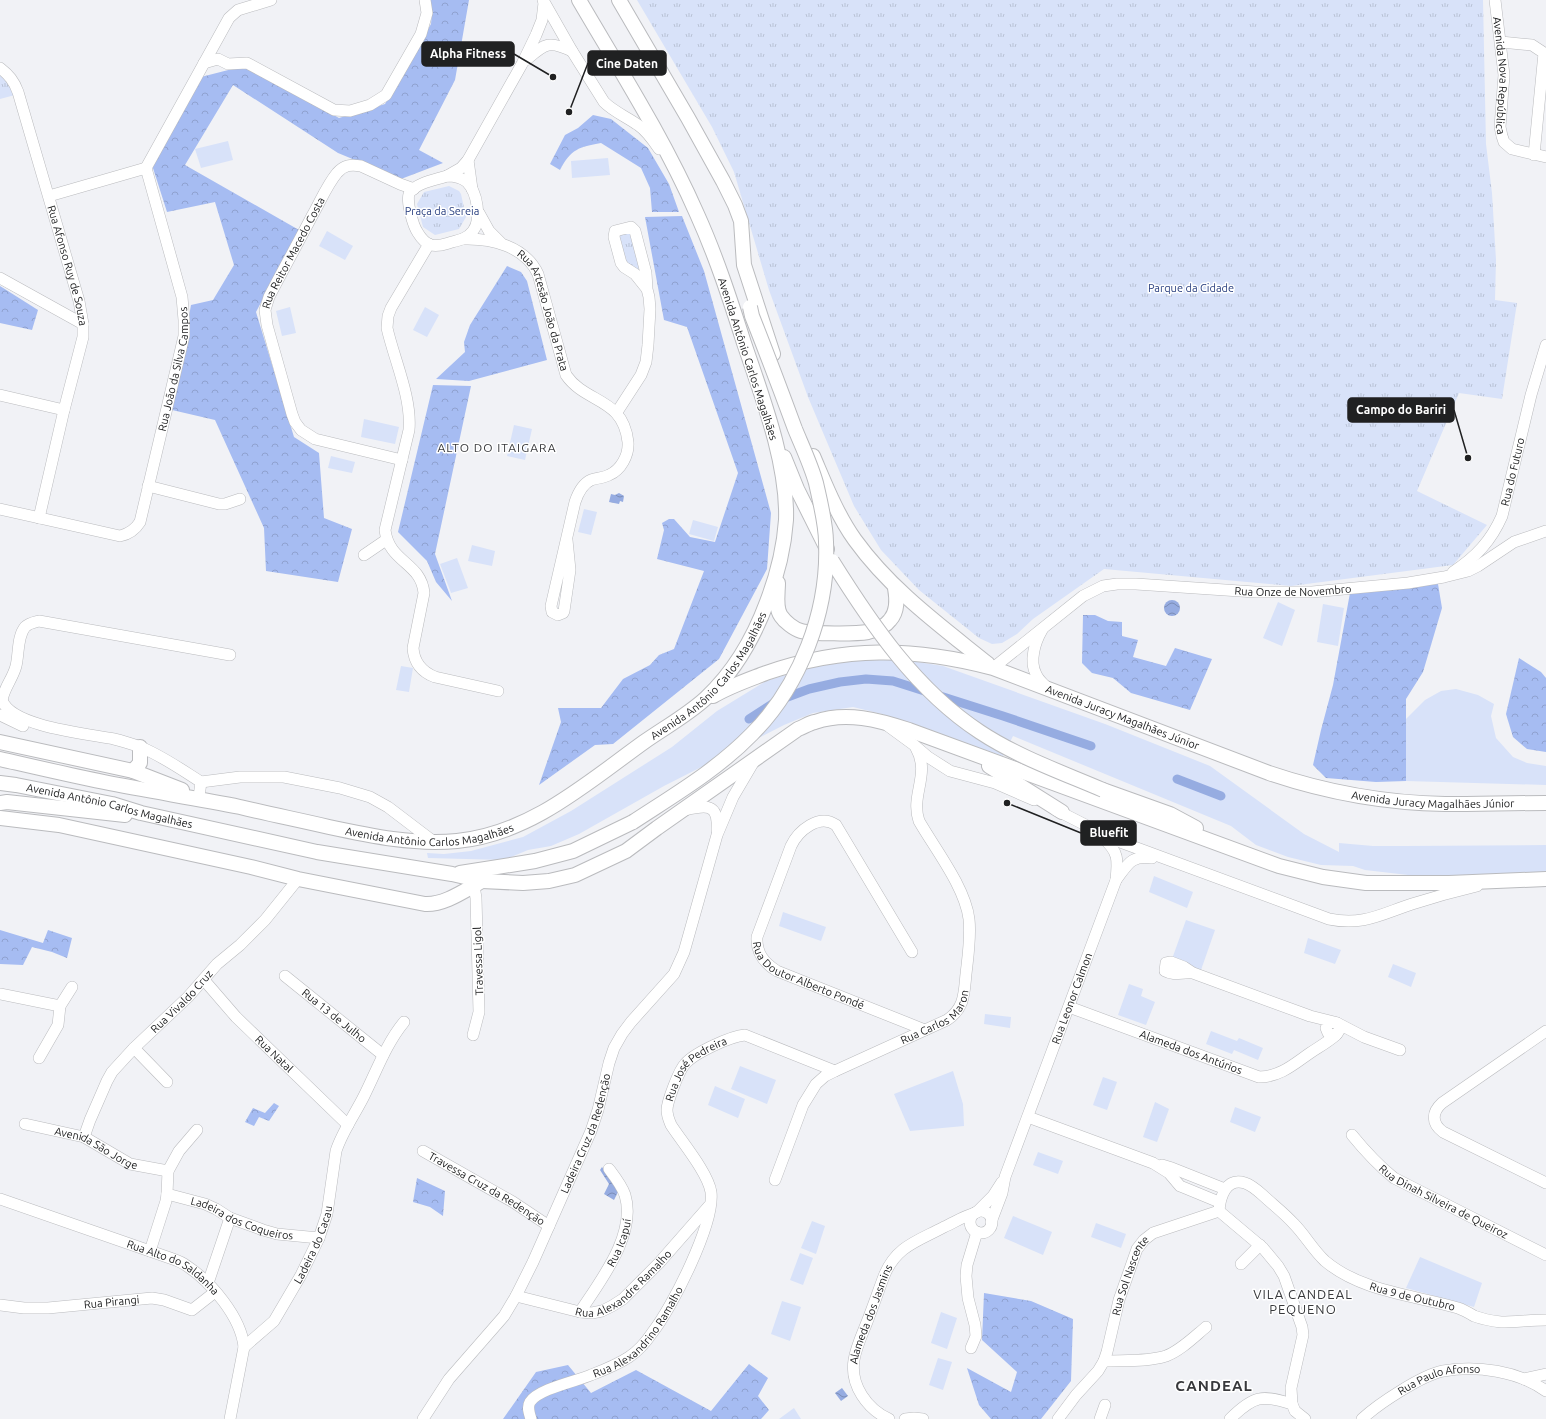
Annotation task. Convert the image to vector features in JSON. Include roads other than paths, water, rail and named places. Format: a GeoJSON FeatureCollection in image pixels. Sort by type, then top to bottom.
{"type":"FeatureCollection","features":[{"type":"Feature","properties":{"kind":"main road","name":"Avenida Antônio Carlos Magalhães"},"geometry":{"type":"LineString","coordinates":[[0,759],[102,782],[234,806],[381,838],[434,842],[480,838],[505,831],[526,821],[573,793],[704,701],[729,672],[753,634],[763,614],[777,572],[784,544],[786,517],[780,466],[770,422],[720,272],[699,218],[658,135],[579,0]]}},
{"type":"Feature","properties":{"kind":"main road"},"geometry":{"type":"LineString","coordinates":[[452,874],[535,861],[573,850],[633,822],[694,782],[728,756],[752,734],[774,709],[803,658],[819,609],[824,581],[826,542],[815,481],[752,316],[744,264],[741,221],[729,193],[688,118],[618,0]]}},
{"type":"Feature","properties":{"kind":"main road"},"geometry":{"type":"LineString","coordinates":[[744,264],[784,390],[842,519],[876,567],[895,588],[993,668]]}},
{"type":"Feature","properties":{"kind":"main road"},"geometry":{"type":"LineString","coordinates":[[770,422],[797,490],[832,561],[854,596],[890,645],[916,676],[941,702],[980,732],[1011,749],[1039,763],[1103,790],[1170,814],[1229,848]]}},
{"type":"Feature","properties":{"kind":"main road"},"geometry":{"type":"LineString","coordinates":[[777,572],[779,614],[792,626],[803,632],[867,632],[884,626],[896,610],[897,599],[895,588]]}},
{"type":"Feature","properties":{"kind":"main road","name":"Avenida Juracy Magalhães Júnior"},"geometry":{"type":"LineString","coordinates":[[704,701],[737,684],[780,668],[812,660],[851,653],[879,652],[921,654],[969,662],[993,668],[1269,773],[1308,786],[1364,797],[1415,802],[1445,804],[1546,803]]}},
{"type":"Feature","properties":{"kind":"main road"},"geometry":{"type":"LineString","coordinates":[[754,761],[798,729],[815,721],[847,717],[881,721],[1279,866],[1323,877],[1344,881],[1400,883],[1546,879]]}},
{"type":"Feature","properties":{"kind":"main road","name":"Avenida Antônio Carlos Magalhães"},"geometry":{"type":"LineString","coordinates":[[0,742],[133,771],[199,797],[234,806]]}},
{"type":"Feature","properties":{"kind":"main road"},"geometry":{"type":"LineString","coordinates":[[133,771],[140,762],[140,750]]}},
{"type":"Feature","properties":{"kind":"main road"},"geometry":{"type":"LineString","coordinates":[[965,751],[1062,812]]}},
{"type":"Feature","properties":{"kind":"main road","name":"Avenida Antônio Carlos Magalhães"},"geometry":{"type":"LineString","coordinates":[[0,783],[112,804],[141,813],[317,852],[452,874],[478,883],[530,882],[549,881],[575,875],[626,851],[754,761]]}},
{"type":"Feature","properties":{"kind":"main road"},"geometry":{"type":"LineString","coordinates":[[0,803],[7,802],[126,815],[141,813]]}},
{"type":"Feature","properties":{"kind":"main road"},"geometry":{"type":"LineString","coordinates":[[0,818],[59,825],[298,878],[384,896],[434,904],[442,902],[478,883]]}},
{"type":"Feature","properties":{"kind":"street"},"geometry":{"type":"LineString","coordinates":[[48,196],[146,168],[229,18],[233,13],[271,0]]}},
{"type":"Feature","properties":{"kind":"street"},"geometry":{"type":"LineString","coordinates":[[213,47],[218,59],[228,64],[247,63],[334,110],[350,111],[370,105],[386,95],[421,34],[427,13],[425,0]]}},
{"type":"Feature","properties":{"kind":"street","name":"Avenida Nova República"},"geometry":{"type":"LineString","coordinates":[[1496,0],[1504,75],[1500,128],[1502,136],[1504,142],[1512,149],[1546,157]]}},
{"type":"Feature","properties":{"kind":"street"},"geometry":{"type":"LineString","coordinates":[[468,160],[472,189],[479,213],[474,229],[463,239],[439,246],[429,244],[416,232],[408,200],[410,192],[422,184],[447,176],[461,168],[468,160],[522,64],[540,26],[544,1]]}},
{"type":"Feature","properties":{"kind":"street","name":"Avenida Antônio Carlos Magalhães"},"geometry":{"type":"LineString","coordinates":[[544,1],[572,51],[604,102],[609,108],[639,125],[651,137],[683,184]]}},
{"type":"Feature","properties":{"kind":"street"},"geometry":{"type":"LineString","coordinates":[[1501,42],[1532,46],[1544,53],[1534,155]]}},
{"type":"Feature","properties":{"kind":"street"},"geometry":{"type":"LineString","coordinates":[[522,64],[537,50],[548,44],[554,44],[572,51]]}},
{"type":"Feature","properties":{"kind":"street"},"geometry":{"type":"LineString","coordinates":[[204,63],[218,59]]}},
{"type":"Feature","properties":{"kind":"street","name":"Rua Afonso Ruy de Souza"},"geometry":{"type":"LineString","coordinates":[[0,68],[9,74],[15,83],[79,301],[83,324],[83,338],[38,518]]}},
{"type":"Feature","properties":{"kind":"street","name":"Rua Reitor Macedo Costa"},"geometry":{"type":"LineString","coordinates":[[402,460],[315,439],[301,430],[295,422],[292,414],[266,325],[265,310],[269,297],[315,210],[333,179],[342,169],[348,165],[354,164],[414,189]]}},
{"type":"Feature","properties":{"kind":"street","name":"Rua João da Silva Campos"},"geometry":{"type":"LineString","coordinates":[[0,509],[120,536],[128,534],[135,529],[140,522],[181,354],[184,336],[182,297],[146,168]]}},
{"type":"Feature","properties":{"kind":"street"},"geometry":{"type":"LineString","coordinates":[[447,176],[457,177],[467,183],[472,189]]}},
{"type":"Feature","properties":{"kind":"street","name":"Rua Artesão João da Prata"},"geometry":{"type":"LineString","coordinates":[[479,213],[490,231],[501,243]]}},
{"type":"Feature","properties":{"kind":"street"},"geometry":{"type":"LineString","coordinates":[[567,540],[570,570],[564,611],[558,615],[552,612],[551,606],[575,502],[581,489],[590,480],[609,475],[615,471],[626,455],[628,440],[617,412],[641,375],[646,362],[650,309],[646,272],[633,228],[628,227],[615,231],[614,237],[621,263],[624,267],[635,274],[647,289]]}},
{"type":"Feature","properties":{"kind":"street","name":"Rua Artesão João da Prata"},"geometry":{"type":"LineString","coordinates":[[463,239],[492,240],[501,243],[523,256],[534,267],[566,375],[575,386],[617,412]]}},
{"type":"Feature","properties":{"kind":"street"},"geometry":{"type":"LineString","coordinates":[[429,244],[391,308],[388,316],[387,328],[406,395],[410,419],[409,430],[386,530],[386,540],[395,553],[420,577],[423,585],[424,593],[413,648],[414,655],[422,669],[427,674],[498,691]]}},
{"type":"Feature","properties":{"kind":"street"},"geometry":{"type":"LineString","coordinates":[[0,278],[83,324]]}},
{"type":"Feature","properties":{"kind":"street","name":"Rua do Futuro"},"geometry":{"type":"LineString","coordinates":[[1444,577],[1473,557],[1487,543],[1497,528],[1505,504],[1531,395],[1546,345]]}},
{"type":"Feature","properties":{"kind":"street"},"geometry":{"type":"LineString","coordinates":[[0,395],[64,410]]}},
{"type":"Feature","properties":{"kind":"street"},"geometry":{"type":"LineString","coordinates":[[148,486],[219,504],[240,499]]}},
{"type":"Feature","properties":{"kind":"street","name":"Rua Onze de Novembro"},"geometry":{"type":"LineString","coordinates":[[993,668],[1083,596],[1103,586],[1117,584],[1202,587],[1255,592],[1312,592],[1408,582],[1444,577],[1468,571],[1521,538],[1546,531]]}},
{"type":"Feature","properties":{"kind":"street"},"geometry":{"type":"LineString","coordinates":[[364,555],[386,540]]}},
{"type":"Feature","properties":{"kind":"street"},"geometry":{"type":"LineString","coordinates":[[1487,543],[1496,553]]}},
{"type":"Feature","properties":{"kind":"street"},"geometry":{"type":"LineString","coordinates":[[230,655],[39,621],[32,622],[26,627],[21,636],[16,667],[1,700],[9,711],[18,716],[53,728],[116,739],[168,762],[201,782],[240,777],[284,777],[340,788],[370,797],[388,807],[434,842]]}},
{"type":"Feature","properties":{"kind":"street","name":"Rua Onze de Novembro"},"geometry":{"type":"LineString","coordinates":[[1043,628],[1036,643],[1033,662],[1036,675],[1049,689]]}},
{"type":"Feature","properties":{"kind":"street"},"geometry":{"type":"LineString","coordinates":[[0,715],[33,730],[140,750]]}},
{"type":"Feature","properties":{"kind":"street"},"geometry":{"type":"LineString","coordinates":[[881,721],[928,757],[950,771],[995,783],[1062,812],[1115,840],[1329,919],[1344,922],[1359,921],[1437,897],[1498,881]]}},
{"type":"Feature","properties":{"kind":"street","name":"Rua Carlos Maron"},"geometry":{"type":"LineString","coordinates":[[775,1180],[803,1105],[816,1084],[824,1076],[947,1020],[955,1014],[963,999],[970,929],[969,917],[961,893],[919,821],[916,813],[916,804],[922,779],[922,766],[920,755],[914,745]]}},
{"type":"Feature","properties":{"kind":"street","name":"Ladeira Cruz da Redenção"},"geometry":{"type":"LineString","coordinates":[[423,1419],[449,1379],[504,1316],[516,1296],[591,1131],[614,1048],[631,1022],[674,974],[684,952],[717,835],[733,797],[754,761]]}},
{"type":"Feature","properties":{"kind":"street"},"geometry":{"type":"LineString","coordinates":[[922,779],[933,772],[950,771]]}},
{"type":"Feature","properties":{"kind":"street"},"geometry":{"type":"LineString","coordinates":[[199,797],[201,782]]}},
{"type":"Feature","properties":{"kind":"street","name":"Ladeira Cruz da Redenção"},"geometry":{"type":"LineString","coordinates":[[681,811],[705,806],[711,808],[715,811],[718,823],[717,835]]}},
{"type":"Feature","properties":{"kind":"street","name":"Rua Doutor Alberto Pondé"},"geometry":{"type":"LineString","coordinates":[[912,952],[836,825],[831,821],[823,821],[815,823],[801,832],[795,838],[791,846],[757,937],[756,945],[759,954],[769,966],[777,971],[925,1030]]}},
{"type":"Feature","properties":{"kind":"street","name":"Rua Leonor Calmon"},"geometry":{"type":"LineString","coordinates":[[1005,1177],[1116,880],[1118,864],[1115,851],[1104,839],[1090,828]]}},
{"type":"Feature","properties":{"kind":"street","name":"Rua Leonor Calmon"},"geometry":{"type":"LineString","coordinates":[[1116,880],[1128,863],[1139,857],[1167,860]]}},
{"type":"Feature","properties":{"kind":"street","name":"Rua Vivaldo Cruz"},"geometry":{"type":"LineString","coordinates":[[84,1137],[107,1081],[117,1066],[134,1048],[164,1022],[217,964],[240,945],[265,920],[298,878]]}},
{"type":"Feature","properties":{"kind":"street","name":"Travessa Ligol"},"geometry":{"type":"LineString","coordinates":[[473,1035],[479,1012],[476,898],[478,883]]}},
{"type":"Feature","properties":{"kind":"street"},"geometry":{"type":"LineString","coordinates":[[1193,973],[1310,1016],[1333,1029],[1364,1037],[1400,1050]]}},
{"type":"Feature","properties":{"kind":"street","name":"Rua 13 de Julho"},"geometry":{"type":"LineString","coordinates":[[285,976],[383,1055]]}},
{"type":"Feature","properties":{"kind":"street","name":"Rua Natal"},"geometry":{"type":"LineString","coordinates":[[204,980],[236,1017],[348,1125]]}},
{"type":"Feature","properties":{"kind":"street"},"geometry":{"type":"LineString","coordinates":[[38,1058],[58,1025],[60,1006],[72,987]]}},
{"type":"Feature","properties":{"kind":"street"},"geometry":{"type":"LineString","coordinates":[[0,994],[60,1006]]}},
{"type":"Feature","properties":{"kind":"street","name":"Alameda dos Antúrios"},"geometry":{"type":"LineString","coordinates":[[1069,1007],[1259,1077],[1276,1075],[1310,1053],[1333,1029]]}},
{"type":"Feature","properties":{"kind":"street"},"geometry":{"type":"LineString","coordinates":[[348,1125],[393,1036],[404,1022]]}},
{"type":"Feature","properties":{"kind":"street"},"geometry":{"type":"LineString","coordinates":[[1546,1031],[1442,1103],[1435,1112],[1434,1117],[1438,1129],[1443,1132],[1546,1182]]}},
{"type":"Feature","properties":{"kind":"street","name":"Rua José Pedreira"},"geometry":{"type":"LineString","coordinates":[[710,1204],[711,1193],[708,1182],[671,1125],[667,1116],[667,1108],[683,1065],[689,1060],[729,1039],[745,1035],[835,1071]]}},
{"type":"Feature","properties":{"kind":"street"},"geometry":{"type":"LineString","coordinates":[[134,1048],[167,1082]]}},
{"type":"Feature","properties":{"kind":"street"},"geometry":{"type":"LineString","coordinates":[[1028,1117],[1153,1164],[1172,1168],[1225,1189],[1222,1193],[1219,1207]]}},
{"type":"Feature","properties":{"kind":"street","name":"Avenida São Jorge"},"geometry":{"type":"LineString","coordinates":[[25,1124],[84,1137],[130,1164],[168,1171]]}},
{"type":"Feature","properties":{"kind":"street","name":"Ladeira do Cacau"},"geometry":{"type":"LineString","coordinates":[[244,1347],[274,1321],[301,1275],[319,1238],[327,1214],[336,1151],[348,1125]]}},
{"type":"Feature","properties":{"kind":"street"},"geometry":{"type":"LineString","coordinates":[[150,1251],[166,1201],[168,1171],[179,1151],[197,1130]]}},
{"type":"Feature","properties":{"kind":"street","name":"Rua Dinah Silveira de Queiroz"},"geometry":{"type":"LineString","coordinates":[[1352,1135],[1380,1167],[1394,1178],[1546,1255]]}},
{"type":"Feature","properties":{"kind":"street","name":"Travessa Cruz da Redenção"},"geometry":{"type":"LineString","coordinates":[[423,1151],[513,1202],[549,1226]]}},
{"type":"Feature","properties":{"kind":"street"},"geometry":{"type":"LineString","coordinates":[[1153,1164],[1169,1173],[1180,1186],[1219,1207],[1271,1256],[1284,1276],[1302,1327],[1303,1335],[1291,1388],[1292,1404],[1295,1411],[1305,1419]]}},
{"type":"Feature","properties":{"kind":"street","name":"Rua Icapuí"},"geometry":{"type":"LineString","coordinates":[[580,1312],[609,1268],[625,1229],[627,1209],[625,1195],[609,1169]]}},
{"type":"Feature","properties":{"kind":"street"},"geometry":{"type":"LineString","coordinates":[[971,1348],[976,1336],[975,1325],[968,1298],[966,1276],[975,1230],[970,1220],[976,1212],[993,1196],[1005,1177]]}},
{"type":"Feature","properties":{"kind":"street"},"geometry":{"type":"LineString","coordinates":[[975,1230],[985,1232],[992,1222],[1002,1193],[1005,1177]]}},
{"type":"Feature","properties":{"kind":"street","name":"Rua 9 de Outubro"},"geometry":{"type":"LineString","coordinates":[[1225,1189],[1235,1183],[1244,1183],[1251,1186],[1294,1223],[1324,1260],[1342,1272],[1372,1286],[1457,1308],[1482,1318],[1501,1322],[1546,1320]]}},
{"type":"Feature","properties":{"kind":"street","name":"Ladeira dos Coqueiros"},"geometry":{"type":"LineString","coordinates":[[167,1194],[205,1204],[230,1218],[277,1234],[319,1238]]}},
{"type":"Feature","properties":{"kind":"street","name":"Rua Alto do Saldanha"},"geometry":{"type":"LineString","coordinates":[[0,1199],[150,1251],[185,1264],[197,1272],[212,1288],[237,1322],[244,1339],[244,1347],[230,1419]]}},
{"type":"Feature","properties":{"kind":"street","name":"Rua Alexandre Ramalho"},"geometry":{"type":"LineString","coordinates":[[516,1296],[580,1312],[592,1313],[602,1311],[624,1299],[659,1263],[710,1204]]}},
{"type":"Feature","properties":{"kind":"street","name":"Rua Alexandrino Ramalho"},"geometry":{"type":"LineString","coordinates":[[531,1419],[528,1410],[530,1402],[537,1395],[546,1390],[590,1376],[613,1366],[640,1348],[652,1335],[672,1303],[700,1244],[710,1204]]}},
{"type":"Feature","properties":{"kind":"street","name":"Rua Sol Nascente"},"geometry":{"type":"LineString","coordinates":[[1058,1419],[1098,1371],[1104,1361],[1119,1300],[1137,1249],[1144,1240],[1153,1233],[1219,1207]]}},
{"type":"Feature","properties":{"kind":"street"},"geometry":{"type":"LineString","coordinates":[[976,1212],[985,1212],[991,1218],[992,1222]]}},
{"type":"Feature","properties":{"kind":"street","name":"Alameda dos Jasmins"},"geometry":{"type":"LineString","coordinates":[[889,1419],[874,1410],[867,1403],[856,1383],[854,1372],[854,1361],[858,1347],[886,1271],[895,1256],[914,1242],[976,1212]]}},
{"type":"Feature","properties":{"kind":"street"},"geometry":{"type":"LineString","coordinates":[[212,1288],[230,1218]]}},
{"type":"Feature","properties":{"kind":"street","name":"Alameda dos Jasmins"},"geometry":{"type":"LineString","coordinates":[[945,1227],[960,1226],[975,1230]]}},
{"type":"Feature","properties":{"kind":"street"},"geometry":{"type":"LineString","coordinates":[[1241,1264],[1260,1245]]}},
{"type":"Feature","properties":{"kind":"street","name":"Rua Pirangi"},"geometry":{"type":"LineString","coordinates":[[0,1305],[24,1308],[48,1308],[152,1298],[164,1300],[192,1310],[212,1288]]}},
{"type":"Feature","properties":{"kind":"street"},"geometry":{"type":"LineString","coordinates":[[1104,1361],[1151,1359],[1166,1356],[1175,1351],[1206,1327]]}},
{"type":"Feature","properties":{"kind":"street","name":"Rua Paulo Afonso"},"geometry":{"type":"LineString","coordinates":[[1362,1419],[1418,1381],[1443,1372],[1484,1370],[1498,1372],[1524,1379],[1546,1391]]}},
{"type":"Feature","properties":{"kind":"street","name":"Rua Paulo Afonso"},"geometry":{"type":"LineString","coordinates":[[1524,1379],[1546,1374]]}},
{"type":"Feature","properties":{"kind":"street"},"geometry":{"type":"LineString","coordinates":[[1232,1418],[1252,1401],[1263,1398],[1276,1398],[1292,1404]]}},
{"type":"Feature","properties":{"kind":"street"},"geometry":{"type":"LineString","coordinates":[[1100,1419],[1105,1405]]}},
{"type":"Feature","properties":{"kind":"street"},"geometry":{"type":"LineString","coordinates":[[909,1419],[923,1419]]}},
{"type":"Feature","properties":{"kind":"water"},"geometry":{"type":"Polygon","coordinates":[[[619,493],[624,496],[623,502],[620,501],[619,504],[609,502],[611,494],[615,495],[619,493]]]}},
{"type":"Feature","properties":{"kind":"water"},"geometry":{"type":"Polygon","coordinates":[[[1172,600],[1178,602],[1180,608],[1178,614],[1172,616],[1166,614],[1164,608],[1166,602],[1172,600]]]}},
{"type":"Feature","properties":{"kind":"water"},"geometry":{"type":"Polygon","coordinates":[[[602,1167],[619,1190],[614,1200],[604,1194],[609,1184],[600,1170],[602,1167]]]}},
{"type":"Feature","properties":{"kind":"water"},"geometry":{"type":"Polygon","coordinates":[[[842,1388],[848,1396],[841,1401],[835,1393],[842,1388]]]}},
{"type":"Feature","properties":{"kind":"waterway"},"geometry":{"type":"LineString","coordinates":[[749,719],[777,701],[809,689],[840,682],[866,679],[893,681],[1091,746]]}},
{"type":"Feature","properties":{"kind":"waterway"},"geometry":{"type":"LineString","coordinates":[[1177,779],[1221,796]]}},
{"type":"Feature","properties":{"kind":"place","name":"Alpha Fitness"},"geometry":{"type":"Point","coordinates":[553,77]}},
{"type":"Feature","properties":{"kind":"place","name":"Cine Daten"},"geometry":{"type":"Point","coordinates":[569,112]}},
{"type":"Feature","properties":{"kind":"place","name":"Campo do Bariri"},"geometry":{"type":"Point","coordinates":[1468,458]}},
{"type":"Feature","properties":{"kind":"place","name":"Bluefit"},"geometry":{"type":"Point","coordinates":[1007,803]}},
{"type":"Feature","properties":{"kind":"district","name":"ALTO DO ITAIGARA"},"geometry":{"type":"Point","coordinates":[497,447]}},
{"type":"Feature","properties":{"kind":"district","name":"VILA CANDEAL PEQUENO"},"geometry":{"type":"Point","coordinates":[1303,1302]}},
{"type":"Feature","properties":{"kind":"district","name":"CANDEAL"},"geometry":{"type":"Point","coordinates":[1214,1385]}},
{"type":"Feature","properties":{"kind":"park label","name":"Praça da Sereia"},"geometry":{"type":"Point","coordinates":[442,211]}},
{"type":"Feature","properties":{"kind":"park label","name":"Parque da Cidade"},"geometry":{"type":"Point","coordinates":[1191,288]}}]}
